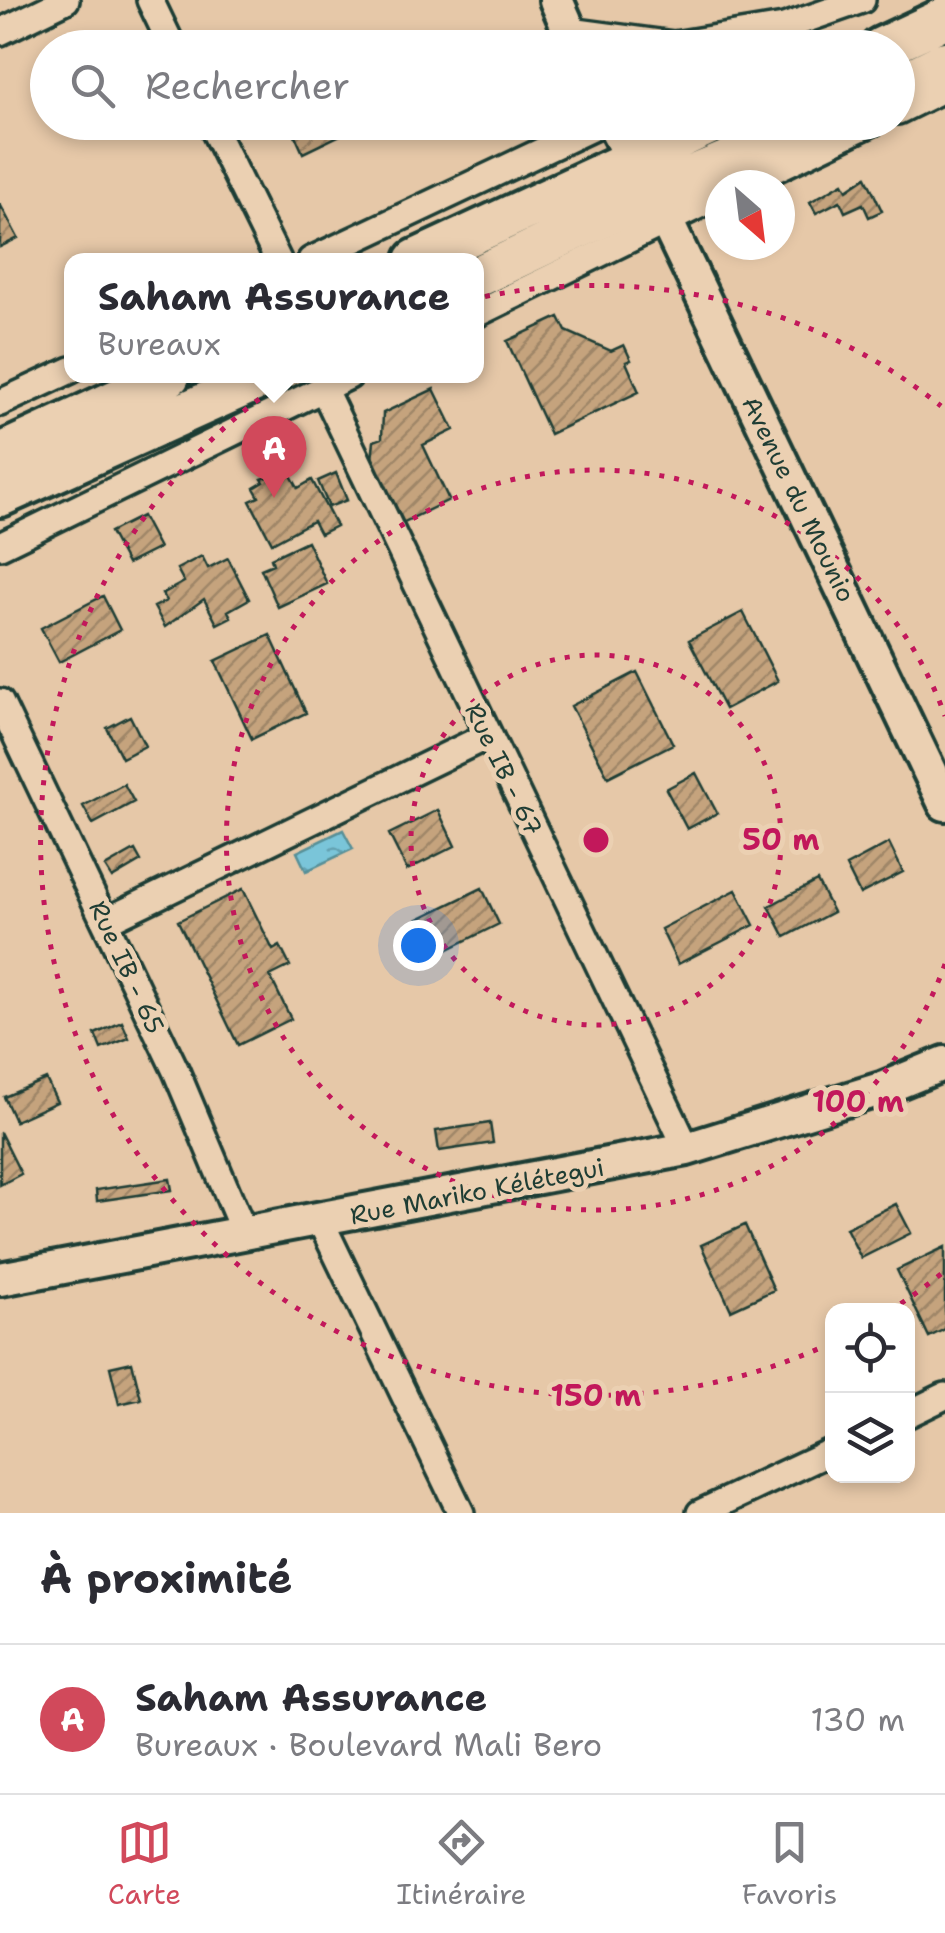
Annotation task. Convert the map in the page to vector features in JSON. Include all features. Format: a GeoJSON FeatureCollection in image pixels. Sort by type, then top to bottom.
{"type":"FeatureCollection","features":[{"type":"Feature","properties":{"kind":"main road"},"geometry":{"type":"LineString","coordinates":[[907,30],[929,15]]}},
{"type":"Feature","properties":{"kind":"main road"},"geometry":{"type":"LineString","coordinates":[[915,77],[945,62]]}},
{"type":"Feature","properties":{"kind":"main road"},"geometry":{"type":"LineString","coordinates":[[431,253],[675,140]]}},
{"type":"Feature","properties":{"kind":"main road"},"geometry":{"type":"LineString","coordinates":[[484,274],[659,207],[785,140]]}},
{"type":"Feature","properties":{"kind":"main road"},"geometry":{"type":"LineString","coordinates":[[0,454],[154,383]]}},
{"type":"Feature","properties":{"kind":"main road"},"geometry":{"type":"LineString","coordinates":[[0,496],[250,383]]}},
{"type":"Feature","properties":{"kind":"street"},"geometry":{"type":"LineString","coordinates":[[0,32],[66,0]]}},
{"type":"Feature","properties":{"kind":"street"},"geometry":{"type":"LineString","coordinates":[[150,0],[165,30]]}},
{"type":"Feature","properties":{"kind":"street"},"geometry":{"type":"LineString","coordinates":[[556,0],[570,30]]}},
{"type":"Feature","properties":{"kind":"street"},"geometry":{"type":"LineString","coordinates":[[766,30],[862,0]]}},
{"type":"Feature","properties":{"kind":"street"},"geometry":{"type":"LineString","coordinates":[[915,103],[945,88]]}},
{"type":"Feature","properties":{"kind":"street"},"geometry":{"type":"LineString","coordinates":[[219,140],[275,253]]}},
{"type":"Feature","properties":{"kind":"street"},"geometry":{"type":"LineString","coordinates":[[326,253],[566,140]]}},
{"type":"Feature","properties":{"kind":"street"},"geometry":{"type":"LineString","coordinates":[[621,140],[632,160]]}},
{"type":"Feature","properties":{"kind":"street"},"geometry":{"type":"LineString","coordinates":[[773,170],[836,140]]}},
{"type":"Feature","properties":{"kind":"street"},"geometry":{"type":"LineString","coordinates":[[484,309],[659,207],[705,199]]}},
{"type":"Feature","properties":{"kind":"street","name":"Avenue du Mounio"},"geometry":{"type":"LineString","coordinates":[[659,207],[945,804]]}},
{"type":"Feature","properties":{"kind":"street"},"geometry":{"type":"LineString","coordinates":[[0,403],[64,374]]}},
{"type":"Feature","properties":{"kind":"street"},"geometry":{"type":"LineString","coordinates":[[0,546],[334,383]]}},
{"type":"Feature","properties":{"kind":"street","name":"Rue IB - 67"},"geometry":{"type":"LineString","coordinates":[[323,388],[687,1150]]}},
{"type":"Feature","properties":{"kind":"street","name":"Rue IB - 65"},"geometry":{"type":"LineString","coordinates":[[0,702],[106,922],[245,1235]]}},
{"type":"Feature","properties":{"kind":"street"},"geometry":{"type":"LineString","coordinates":[[106,922],[487,736]]}},
{"type":"Feature","properties":{"kind":"street","name":"Rue Mariko Kélétegui"},"geometry":{"type":"LineString","coordinates":[[0,1279],[321,1222],[687,1150],[884,1088],[945,1064]]}},
{"type":"Feature","properties":{"kind":"street"},"geometry":{"type":"LineString","coordinates":[[321,1222],[461,1513]]}},
{"type":"Feature","properties":{"kind":"street"},"geometry":{"type":"LineString","coordinates":[[915,1411],[945,1396]]}},
{"type":"Feature","properties":{"kind":"street"},"geometry":{"type":"LineString","coordinates":[[700,1513],[825,1453]]}},
{"type":"Feature","properties":{"kind":"water"},"geometry":{"type":"Polygon","coordinates":[[[343,830],[353,849],[306,871],[297,852],[343,830]]]}},
{"type":"Feature","properties":{"kind":"building"},"geometry":{"type":"Polygon","coordinates":[[[297,140],[330,140],[303,153],[297,140]]]}},
{"type":"Feature","properties":{"kind":"building"},"geometry":{"type":"Polygon","coordinates":[[[866,177],[882,211],[869,217],[863,204],[845,212],[840,201],[816,213],[810,202],[843,183],[847,190],[866,177]]]}},
{"type":"Feature","properties":{"kind":"building"},"geometry":{"type":"Polygon","coordinates":[[[0,204],[18,238],[0,247],[0,204]]]}},
{"type":"Feature","properties":{"kind":"building"},"geometry":{"type":"Polygon","coordinates":[[[559,317],[566,331],[611,351],[624,345],[631,360],[626,362],[639,392],[550,434],[507,341],[559,317]]]}},
{"type":"Feature","properties":{"kind":"building"},"geometry":{"type":"Polygon","coordinates":[[[434,389],[454,430],[423,445],[449,500],[402,523],[372,460],[374,441],[382,438],[383,413],[434,389]]]}},
{"type":"Feature","properties":{"kind":"building"},"geometry":{"type":"Polygon","coordinates":[[[288,470],[298,488],[312,480],[336,526],[320,534],[313,521],[272,543],[250,501],[259,497],[254,488],[264,482],[262,479],[288,470]]]}},
{"type":"Feature","properties":{"kind":"building"},"geometry":{"type":"Polygon","coordinates":[[[336,473],[347,500],[329,507],[318,481],[336,473]]]}},
{"type":"Feature","properties":{"kind":"building"},"geometry":{"type":"Polygon","coordinates":[[[142,516],[159,548],[127,564],[110,532],[142,516]]]}},
{"type":"Feature","properties":{"kind":"building"},"geometry":{"type":"Polygon","coordinates":[[[307,541],[327,584],[278,607],[261,569],[273,564],[271,558],[307,541]]]}},
{"type":"Feature","properties":{"kind":"building"},"geometry":{"type":"Polygon","coordinates":[[[202,556],[208,568],[228,558],[249,599],[228,611],[231,617],[217,624],[204,599],[165,627],[154,607],[166,601],[162,594],[184,582],[177,569],[202,556]]]}},
{"type":"Feature","properties":{"kind":"building"},"geometry":{"type":"Polygon","coordinates":[[[103,596],[120,630],[59,662],[41,628],[103,596]]]}},
{"type":"Feature","properties":{"kind":"building"},"geometry":{"type":"Polygon","coordinates":[[[743,612],[778,681],[725,709],[689,640],[743,612]]]}},
{"type":"Feature","properties":{"kind":"building"},"geometry":{"type":"Polygon","coordinates":[[[270,635],[306,713],[252,739],[215,661],[270,635]]]}},
{"type":"Feature","properties":{"kind":"building"},"geometry":{"type":"Polygon","coordinates":[[[637,672],[673,744],[608,777],[571,706],[637,672]]]}},
{"type":"Feature","properties":{"kind":"building"},"geometry":{"type":"Polygon","coordinates":[[[130,716],[145,746],[122,758],[107,728],[130,716]]]}},
{"type":"Feature","properties":{"kind":"building"},"geometry":{"type":"Polygon","coordinates":[[[696,773],[717,813],[687,829],[666,789],[696,773]]]}},
{"type":"Feature","properties":{"kind":"building"},"geometry":{"type":"Polygon","coordinates":[[[124,784],[134,802],[93,824],[83,806],[124,784]]]}},
{"type":"Feature","properties":{"kind":"building"},"geometry":{"type":"Polygon","coordinates":[[[438,810],[455,846],[407,870],[389,834],[438,810]]]}},
{"type":"Feature","properties":{"kind":"building"},"geometry":{"type":"Polygon","coordinates":[[[889,843],[903,872],[860,894],[846,866],[889,843]]]}},
{"type":"Feature","properties":{"kind":"building"},"geometry":{"type":"Polygon","coordinates":[[[135,850],[141,861],[112,878],[105,867],[135,850]]]}},
{"type":"Feature","properties":{"kind":"building"},"geometry":{"type":"Polygon","coordinates":[[[817,881],[833,912],[785,937],[769,906],[817,881]]]}},
{"type":"Feature","properties":{"kind":"building"},"geometry":{"type":"Polygon","coordinates":[[[482,888],[499,924],[436,955],[418,919],[482,888]]]}},
{"type":"Feature","properties":{"kind":"building"},"geometry":{"type":"Polygon","coordinates":[[[243,889],[273,950],[280,946],[290,966],[270,976],[291,1019],[238,1045],[178,921],[243,889]]]}},
{"type":"Feature","properties":{"kind":"building"},"geometry":{"type":"Polygon","coordinates":[[[736,890],[754,925],[678,964],[661,929],[736,890]]]}},
{"type":"Feature","properties":{"kind":"building"},"geometry":{"type":"Polygon","coordinates":[[[122,1022],[129,1038],[101,1049],[95,1034],[122,1022]]]}},
{"type":"Feature","properties":{"kind":"building"},"geometry":{"type":"Polygon","coordinates":[[[46,1079],[57,1102],[15,1121],[4,1097],[46,1079]]]}},
{"type":"Feature","properties":{"kind":"building"},"geometry":{"type":"Polygon","coordinates":[[[490,1123],[493,1143],[439,1151],[436,1131],[490,1123]]]}},
{"type":"Feature","properties":{"kind":"building"},"geometry":{"type":"Polygon","coordinates":[[[0,1132],[21,1174],[0,1185],[0,1132]]]}},
{"type":"Feature","properties":{"kind":"building"},"geometry":{"type":"Polygon","coordinates":[[[170,1179],[172,1190],[97,1201],[96,1190],[170,1179]]]}},
{"type":"Feature","properties":{"kind":"building"},"geometry":{"type":"Polygon","coordinates":[[[896,1204],[911,1233],[861,1258],[846,1228],[896,1204]]]}},
{"type":"Feature","properties":{"kind":"building"},"geometry":{"type":"Polygon","coordinates":[[[745,1225],[774,1290],[731,1310],[701,1245],[745,1225]]]}},
{"type":"Feature","properties":{"kind":"building"},"geometry":{"type":"Polygon","coordinates":[[[945,1247],[945,1329],[929,1337],[897,1270],[945,1247]]]}},
{"type":"Feature","properties":{"kind":"building"},"geometry":{"type":"Polygon","coordinates":[[[132,1362],[141,1399],[119,1404],[110,1367],[132,1362]]]}},
{"type":"Feature","properties":{"kind":"place","name":"Saham Assurance"},"geometry":{"type":"Point","coordinates":[274,498]}}]}
